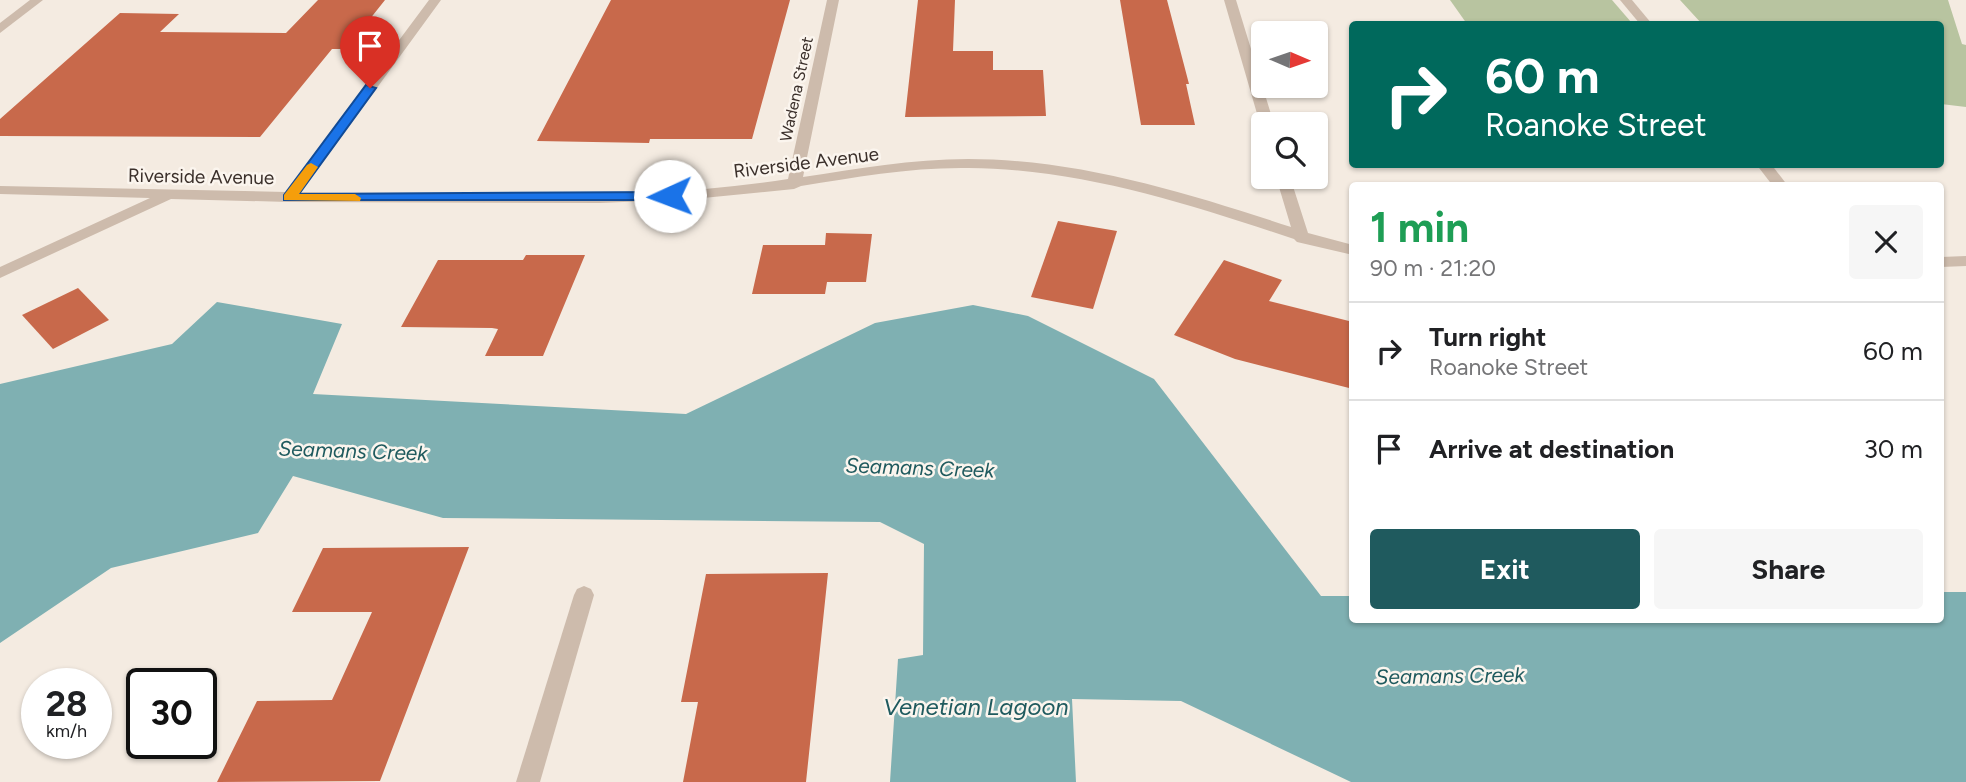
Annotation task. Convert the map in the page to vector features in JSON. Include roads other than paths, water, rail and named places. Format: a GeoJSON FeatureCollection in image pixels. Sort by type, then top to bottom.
{"type":"FeatureCollection","features":[{"type":"Feature","properties":{"kind":"street"},"geometry":{"type":"LineString","coordinates":[[0,29],[37,0]]}},
{"type":"Feature","properties":{"kind":"street"},"geometry":{"type":"LineString","coordinates":[[289,198],[435,0]]}},
{"type":"Feature","properties":{"kind":"street","name":"Wadena Street"},"geometry":{"type":"LineString","coordinates":[[794,185],[833,0]]}},
{"type":"Feature","properties":{"kind":"street"},"geometry":{"type":"LineString","coordinates":[[1230,0],[1263,112]]}},
{"type":"Feature","properties":{"kind":"street"},"geometry":{"type":"LineString","coordinates":[[1626,0],[1644,21]]}},
{"type":"Feature","properties":{"kind":"street","name":"Riverside Avenue"},"geometry":{"type":"LineString","coordinates":[[0,190],[289,198],[597,199],[694,195],[794,185],[940,165],[1003,165],[1076,173],[1150,189],[1212,206],[1302,239],[1349,249]]}},
{"type":"Feature","properties":{"kind":"street"},"geometry":{"type":"LineString","coordinates":[[1766,168],[1778,182]]}},
{"type":"Feature","properties":{"kind":"street"},"geometry":{"type":"LineString","coordinates":[[1287,189],[1302,239]]}},
{"type":"Feature","properties":{"kind":"street"},"geometry":{"type":"LineString","coordinates":[[0,273],[169,195]]}},
{"type":"Feature","properties":{"kind":"street"},"geometry":{"type":"LineString","coordinates":[[1944,262],[1966,261]]}},
{"type":"Feature","properties":{"kind":"street"},"geometry":{"type":"LineString","coordinates":[[528,782],[584,595]]}},
{"type":"Feature","properties":{"kind":"water"},"geometry":{"type":"Polygon","coordinates":[[[217,302],[342,324],[313,394],[686,414],[875,323],[973,305],[1028,316],[1154,379],[1321,596],[1349,596],[1349,623],[1944,623],[1944,592],[1966,592],[1966,782],[1351,782],[1181,701],[1072,699],[1076,782],[890,782],[898,659],[923,655],[924,544],[880,522],[443,518],[293,476],[258,533],[111,568],[0,643],[0,384],[172,344],[217,302]]]}},
{"type":"Feature","properties":{"kind":"water label","name":"Seamans Creek"},"geometry":{"type":"Point","coordinates":[353,451]}},
{"type":"Feature","properties":{"kind":"water label","name":"Seamans Creek"},"geometry":{"type":"Point","coordinates":[920,468]}},
{"type":"Feature","properties":{"kind":"water label","name":"Seamans Creek"},"geometry":{"type":"Point","coordinates":[1450,676]}},
{"type":"Feature","properties":{"kind":"water label","name":"Venetian Lagoon"},"geometry":{"type":"Point","coordinates":[976,707]}}]}
